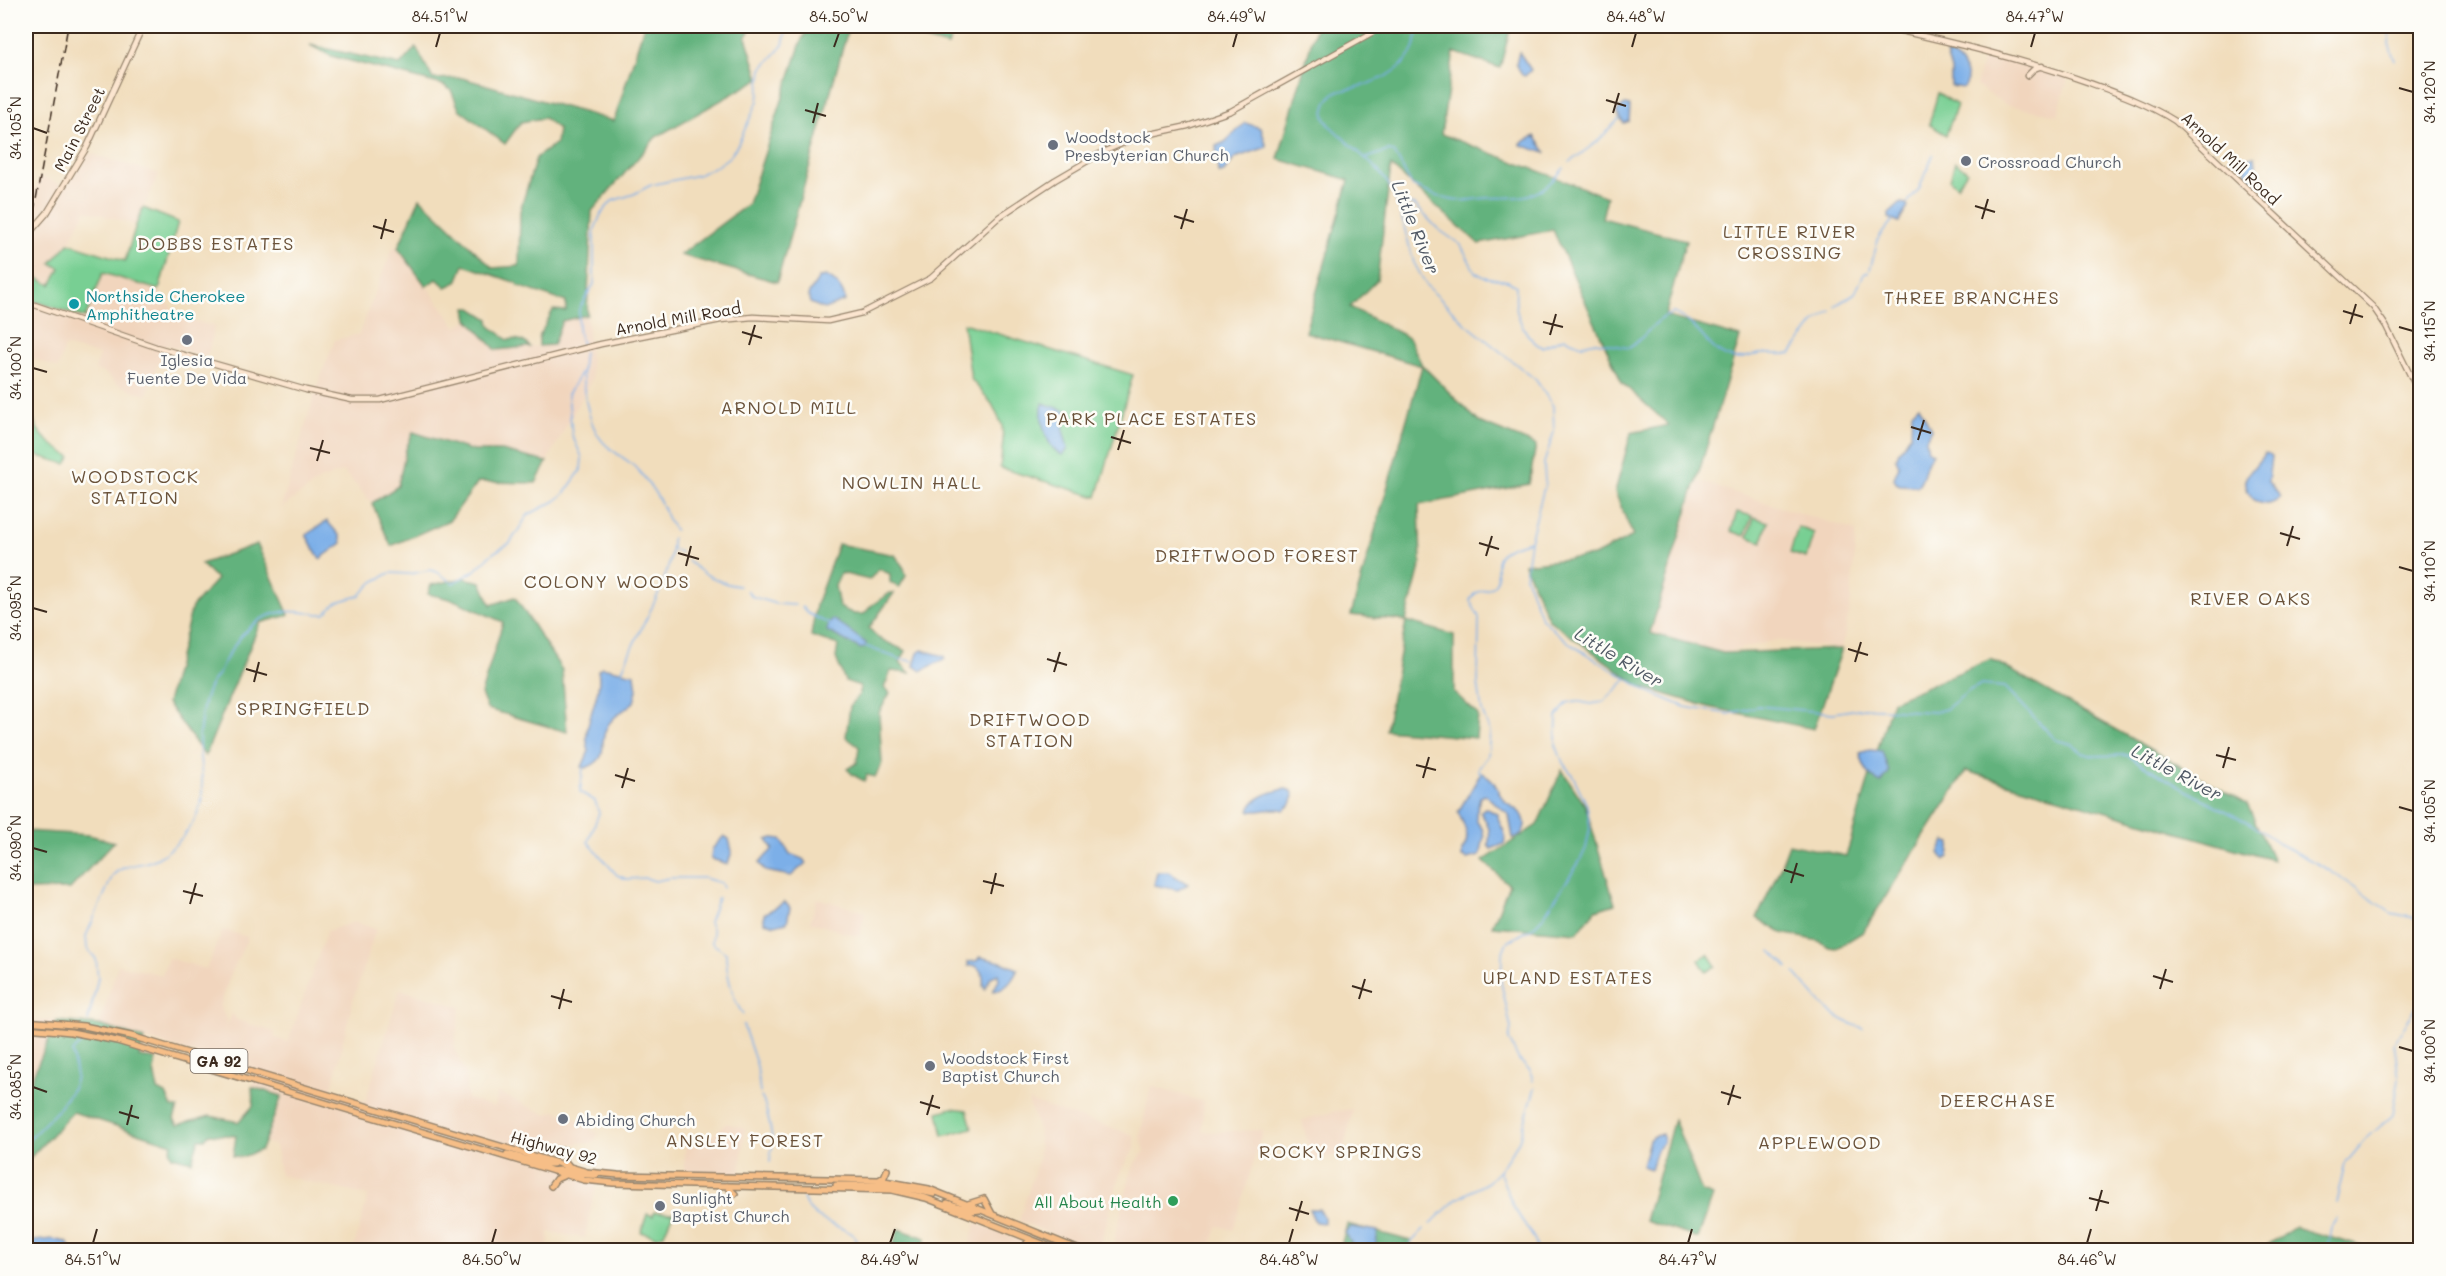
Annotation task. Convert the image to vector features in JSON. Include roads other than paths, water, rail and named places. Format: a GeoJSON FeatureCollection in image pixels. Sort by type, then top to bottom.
{"type":"FeatureCollection","features":[{"type":"Feature","properties":{"kind":"main road","name":"Main Street"},"geometry":{"type":"LineString","coordinates":[[26,237],[46,213],[87,147],[143,26]]}},
{"type":"Feature","properties":{"kind":"main road","name":"Arnold Mill Road"},"geometry":{"type":"LineString","coordinates":[[26,302],[156,347],[306,390],[367,402],[601,344],[721,320],[742,317],[819,321],[840,319],[867,310],[931,278],[999,217],[1103,152],[1137,137],[1200,122],[1231,111],[1383,26]]}},
{"type":"Feature","properties":{"kind":"main road","name":"Arnold Mill Road"},"geometry":{"type":"LineString","coordinates":[[1879,26],[1956,42],[2042,66],[2145,105],[2175,121],[2192,134],[2236,180],[2373,307],[2386,326],[2421,395]]}},
{"type":"Feature","properties":{"kind":"main road"},"geometry":{"type":"LineString","coordinates":[[2027,76],[2034,69],[2042,66]]}},
{"type":"Feature","properties":{"kind":"main road","name":"Highway 92"},"geometry":{"type":"LineString","coordinates":[[26,1021],[84,1026],[131,1036],[573,1169],[604,1174],[896,1182],[944,1195],[1080,1251]]}},
{"type":"Feature","properties":{"kind":"main road","name":"Highway 92"},"geometry":{"type":"LineString","coordinates":[[26,1028],[62,1030],[117,1041],[566,1176],[604,1183],[891,1190],[933,1200],[1058,1251]]}},
{"type":"Feature","properties":{"kind":"main road"},"geometry":{"type":"LineString","coordinates":[[564,1150],[564,1160],[573,1169]]}},
{"type":"Feature","properties":{"kind":"main road"},"geometry":{"type":"LineString","coordinates":[[490,1153],[507,1154],[546,1165],[555,1163]]}},
{"type":"Feature","properties":{"kind":"main road"},"geometry":{"type":"LineString","coordinates":[[566,1176],[551,1183],[550,1171],[561,1170],[588,1176],[604,1174]]}},
{"type":"Feature","properties":{"kind":"main road"},"geometry":{"type":"LineString","coordinates":[[740,1170],[750,1177]]}},
{"type":"Feature","properties":{"kind":"main road"},"geometry":{"type":"LineString","coordinates":[[879,1180],[887,1172],[896,1182]]}},
{"type":"Feature","properties":{"kind":"main road"},"geometry":{"type":"LineString","coordinates":[[826,1187],[845,1184],[887,1185],[944,1195]]}},
{"type":"Feature","properties":{"kind":"main road"},"geometry":{"type":"LineString","coordinates":[[726,1185],[735,1194]]}},
{"type":"Feature","properties":{"kind":"main road"},"geometry":{"type":"LineString","coordinates":[[964,1204],[976,1203],[984,1199],[993,1215]]}},
{"type":"Feature","properties":{"kind":"main road"},"geometry":{"type":"LineString","coordinates":[[933,1200],[979,1211],[1000,1222],[1019,1226]]}},
{"type":"Feature","properties":{"kind":"main road"},"geometry":{"type":"LineString","coordinates":[[1052,1239],[1031,1235],[1027,1238],[1024,1249],[1029,1243],[1038,1243],[1067,1251]]}},
{"type":"Feature","properties":{"kind":"water"},"geometry":{"type":"Polygon","coordinates":[[[1519,52],[1531,70],[1525,76],[1516,64],[1519,52]]]}},
{"type":"Feature","properties":{"kind":"water"},"geometry":{"type":"Polygon","coordinates":[[[1946,54],[1955,58],[1964,68],[1967,82],[1964,88],[1951,86],[1951,70],[1946,54]]]}},
{"type":"Feature","properties":{"kind":"water"},"geometry":{"type":"Polygon","coordinates":[[[1625,105],[1630,106],[1629,121],[1624,123],[1616,112],[1625,105]]]}},
{"type":"Feature","properties":{"kind":"water"},"geometry":{"type":"Polygon","coordinates":[[[1245,123],[1261,128],[1267,147],[1235,158],[1223,173],[1218,173],[1216,146],[1225,142],[1245,123]]]}},
{"type":"Feature","properties":{"kind":"water"},"geometry":{"type":"Polygon","coordinates":[[[1535,136],[1546,152],[1545,153],[1521,145],[1535,136]]]}},
{"type":"Feature","properties":{"kind":"water"},"geometry":{"type":"Polygon","coordinates":[[[2255,157],[2258,180],[2248,179],[2244,162],[2246,158],[2255,157]]]}},
{"type":"Feature","properties":{"kind":"water"},"geometry":{"type":"Polygon","coordinates":[[[1901,203],[1907,204],[1908,207],[1899,222],[1889,218],[1889,214],[1901,203]]]}},
{"type":"Feature","properties":{"kind":"water"},"geometry":{"type":"Polygon","coordinates":[[[825,276],[838,286],[845,301],[824,309],[810,303],[808,295],[819,278],[825,276]]]}},
{"type":"Feature","properties":{"kind":"water"},"geometry":{"type":"Polygon","coordinates":[[[1043,403],[1067,411],[1063,430],[1068,449],[1063,455],[1052,447],[1045,433],[1042,417],[1043,403]]]}},
{"type":"Feature","properties":{"kind":"water"},"geometry":{"type":"Polygon","coordinates":[[[1919,405],[1931,429],[1926,439],[1928,451],[1933,453],[1917,486],[1900,485],[1894,478],[1899,466],[1896,459],[1911,434],[1912,412],[1919,405]]]}},
{"type":"Feature","properties":{"kind":"water"},"geometry":{"type":"Polygon","coordinates":[[[2265,453],[2271,457],[2268,482],[2281,497],[2275,502],[2262,504],[2256,501],[2248,491],[2246,477],[2265,453]]]}},
{"type":"Feature","properties":{"kind":"water"},"geometry":{"type":"Polygon","coordinates":[[[327,521],[340,536],[342,543],[320,559],[306,535],[327,521]]]}},
{"type":"Feature","properties":{"kind":"water"},"geometry":{"type":"Polygon","coordinates":[[[833,619],[866,643],[865,647],[861,649],[827,631],[833,619]]]}},
{"type":"Feature","properties":{"kind":"water"},"geometry":{"type":"Polygon","coordinates":[[[922,650],[944,656],[945,659],[921,671],[914,666],[918,653],[922,650]]]}},
{"type":"Feature","properties":{"kind":"water"},"geometry":{"type":"Polygon","coordinates":[[[602,667],[635,674],[637,690],[634,702],[608,725],[599,760],[586,768],[582,767],[589,751],[587,731],[598,690],[598,670],[602,667]]]}},
{"type":"Feature","properties":{"kind":"water"},"geometry":{"type":"Polygon","coordinates":[[[1869,750],[1882,751],[1889,772],[1881,783],[1869,775],[1863,762],[1860,753],[1869,750]]]}},
{"type":"Feature","properties":{"kind":"water"},"geometry":{"type":"Polygon","coordinates":[[[1481,773],[1491,778],[1505,801],[1523,816],[1525,827],[1519,835],[1513,838],[1509,815],[1485,795],[1480,797],[1476,814],[1484,837],[1480,856],[1467,859],[1462,857],[1467,836],[1458,812],[1481,773]]]}},
{"type":"Feature","properties":{"kind":"water"},"geometry":{"type":"Polygon","coordinates":[[[1286,789],[1292,791],[1294,796],[1291,804],[1284,810],[1249,811],[1259,798],[1286,789]]]}},
{"type":"Feature","properties":{"kind":"water"},"geometry":{"type":"Polygon","coordinates":[[[1485,808],[1498,814],[1505,834],[1504,844],[1491,849],[1488,845],[1490,836],[1488,828],[1480,812],[1485,808]]]}},
{"type":"Feature","properties":{"kind":"water"},"geometry":{"type":"Polygon","coordinates":[[[724,836],[729,839],[732,851],[728,864],[711,859],[712,849],[724,836]]]}},
{"type":"Feature","properties":{"kind":"water"},"geometry":{"type":"Polygon","coordinates":[[[781,839],[790,854],[803,859],[806,863],[791,876],[765,871],[759,863],[773,849],[767,840],[781,839]]]}},
{"type":"Feature","properties":{"kind":"water"},"geometry":{"type":"Polygon","coordinates":[[[1945,841],[1951,843],[1949,857],[1944,860],[1939,853],[1945,841]]]}},
{"type":"Feature","properties":{"kind":"water"},"geometry":{"type":"Polygon","coordinates":[[[1157,872],[1168,872],[1188,884],[1178,890],[1154,885],[1157,872]]]}},
{"type":"Feature","properties":{"kind":"water"},"geometry":{"type":"Polygon","coordinates":[[[785,902],[790,908],[787,922],[775,925],[764,922],[764,914],[785,902]]]}},
{"type":"Feature","properties":{"kind":"water"},"geometry":{"type":"Polygon","coordinates":[[[980,957],[1018,969],[1005,987],[993,991],[999,980],[998,974],[991,977],[985,989],[980,971],[976,966],[968,966],[968,962],[976,961],[980,957]]]}},
{"type":"Feature","properties":{"kind":"water"},"geometry":{"type":"Polygon","coordinates":[[[1662,1134],[1663,1142],[1657,1150],[1651,1169],[1642,1166],[1649,1140],[1662,1134]]]}},
{"type":"Feature","properties":{"kind":"water"},"geometry":{"type":"Polygon","coordinates":[[[1309,1209],[1319,1209],[1324,1217],[1324,1223],[1315,1222],[1309,1209]]]}},
{"type":"Feature","properties":{"kind":"water"},"geometry":{"type":"Polygon","coordinates":[[[1351,1227],[1378,1231],[1375,1250],[1355,1250],[1345,1232],[1351,1227]]]}},
{"type":"Feature","properties":{"kind":"water"},"geometry":{"type":"Polygon","coordinates":[[[52,1239],[67,1242],[72,1250],[26,1250],[26,1242],[52,1239]]]}},
{"type":"Feature","properties":{"kind":"waterway"},"geometry":{"type":"LineString","coordinates":[[582,345],[578,329],[579,309],[594,284],[594,231],[601,214],[612,201],[634,194],[651,185],[698,175],[729,157],[738,144],[758,101],[762,69],[783,45],[787,26]]}},
{"type":"Feature","properties":{"kind":"waterway","name":"Little River"},"geometry":{"type":"LineString","coordinates":[[1418,26],[1412,51],[1398,68],[1378,80],[1334,93],[1327,102],[1324,116],[1330,126],[1377,169],[1390,186],[1399,208],[1414,263],[1427,286],[1466,324],[1536,380],[1553,406],[1554,432],[1544,463],[1545,484],[1530,541],[1525,576],[1541,617],[1556,632],[1572,645],[1647,691],[1685,707],[1729,714],[1758,706],[1833,713],[1864,708],[1934,712],[1946,709],[1980,685],[2005,687],[2056,740],[2072,744],[2083,753],[2093,756],[2127,755],[2329,870],[2391,913],[2420,919]]}},
{"type":"Feature","properties":{"kind":"waterway"},"geometry":{"type":"LineString","coordinates":[[2392,26],[2389,44],[2395,61]]}},
{"type":"Feature","properties":{"kind":"waterway"},"geometry":{"type":"LineString","coordinates":[[1570,162],[1598,141],[1619,119]]}},
{"type":"Feature","properties":{"kind":"waterway"},"geometry":{"type":"LineString","coordinates":[[1367,158],[1388,151],[1394,152],[1412,186],[1456,201],[1529,195],[1545,187],[1564,168]]}},
{"type":"Feature","properties":{"kind":"waterway"},"geometry":{"type":"LineString","coordinates":[[1908,202],[1919,189],[1933,155]]}},
{"type":"Feature","properties":{"kind":"waterway"},"geometry":{"type":"LineString","coordinates":[[1399,208],[1408,204],[1415,205],[1438,229],[1461,245],[1475,272],[1484,277],[1508,281],[1516,286],[1516,305],[1521,323],[1532,340],[1542,347],[1564,338],[1582,345],[1596,342],[1629,348],[1660,320],[1673,313],[1689,322],[1715,349],[1731,358],[1739,359],[1763,354],[1791,354],[1815,322],[1831,311]]}},
{"type":"Feature","properties":{"kind":"waterway"},"geometry":{"type":"LineString","coordinates":[[1870,269],[1879,237],[1892,221]]}},
{"type":"Feature","properties":{"kind":"waterway"},"geometry":{"type":"LineString","coordinates":[[1835,306],[1855,293],[1864,274],[1868,272]]}},
{"type":"Feature","properties":{"kind":"waterway"},"geometry":{"type":"LineString","coordinates":[[584,352],[584,387],[593,426],[605,444],[634,466],[644,477],[675,530]]}},
{"type":"Feature","properties":{"kind":"waterway"},"geometry":{"type":"LineString","coordinates":[[88,1021],[98,978],[96,959],[87,948],[86,936],[113,875],[121,869],[151,861],[165,854],[183,837],[196,817],[202,798],[199,740],[204,702],[210,685],[240,638],[254,624],[277,613],[325,614],[337,602],[359,596],[373,582],[390,573],[410,574],[430,570],[453,583],[474,571],[493,553],[510,543],[528,515],[564,494],[581,470],[582,457],[572,435],[568,394],[583,369]]}},
{"type":"Feature","properties":{"kind":"waterway"},"geometry":{"type":"LineString","coordinates":[[622,671],[661,588],[671,554],[672,538]]}},
{"type":"Feature","properties":{"kind":"waterway"},"geometry":{"type":"LineString","coordinates":[[1481,774],[1478,769],[1488,756],[1490,732],[1482,711],[1478,683],[1479,617],[1470,601],[1476,593],[1490,588],[1496,582],[1497,563],[1501,554],[1529,541]]}},
{"type":"Feature","properties":{"kind":"waterway"},"geometry":{"type":"LineString","coordinates":[[674,550],[680,552]]}},
{"type":"Feature","properties":{"kind":"waterway"},"geometry":{"type":"LineString","coordinates":[[688,561],[712,577],[739,586]]}},
{"type":"Feature","properties":{"kind":"waterway"},"geometry":{"type":"LineString","coordinates":[[747,590],[751,596],[776,604],[795,605]]}},
{"type":"Feature","properties":{"kind":"waterway"},"geometry":{"type":"LineString","coordinates":[[802,607],[807,613],[829,624]]}},
{"type":"Feature","properties":{"kind":"waterway"},"geometry":{"type":"LineString","coordinates":[[865,646],[899,659],[913,661]]}},
{"type":"Feature","properties":{"kind":"waterway"},"geometry":{"type":"LineString","coordinates":[[1533,1081],[1530,1070],[1519,1060],[1509,1040],[1511,1028],[1501,982],[1502,954],[1507,942],[1531,929],[1543,917],[1586,848],[1590,828],[1587,805],[1573,776],[1563,763],[1556,745],[1557,717],[1567,703],[1603,702],[1626,680]]}},
{"type":"Feature","properties":{"kind":"waterway"},"geometry":{"type":"LineString","coordinates":[[583,768],[580,792],[595,801],[599,813],[588,842],[617,875],[626,879],[646,878],[655,881],[670,878],[704,878],[721,883],[723,888]]}},
{"type":"Feature","properties":{"kind":"waterway"},"geometry":{"type":"LineString","coordinates":[[718,898],[709,922],[713,931],[712,943],[726,953],[730,985],[743,1014]]}},
{"type":"Feature","properties":{"kind":"waterway"},"geometry":{"type":"LineString","coordinates":[[1771,951],[1788,968]]}},
{"type":"Feature","properties":{"kind":"waterway"},"geometry":{"type":"LineString","coordinates":[[1795,973],[1832,1013],[1863,1028]]}},
{"type":"Feature","properties":{"kind":"waterway"},"geometry":{"type":"LineString","coordinates":[[2336,1203],[2345,1164],[2365,1140],[2393,1115],[2399,1078],[2394,1043],[2420,1001]]}},
{"type":"Feature","properties":{"kind":"waterway"},"geometry":{"type":"LineString","coordinates":[[743,1025],[757,1066],[760,1093]]}},
{"type":"Feature","properties":{"kind":"waterway"},"geometry":{"type":"LineString","coordinates":[[26,1154],[29,1139],[55,1113],[73,1088],[76,1076],[72,1052],[84,1040]]}},
{"type":"Feature","properties":{"kind":"waterway"},"geometry":{"type":"LineString","coordinates":[[1430,1224],[1457,1199],[1488,1182],[1499,1171],[1519,1141],[1535,1088]]}},
{"type":"Feature","properties":{"kind":"waterway"},"geometry":{"type":"LineString","coordinates":[[761,1097],[772,1138],[770,1162]]}},
{"type":"Feature","properties":{"kind":"waterway"},"geometry":{"type":"LineString","coordinates":[[1499,1171],[1514,1208],[1535,1240],[1537,1250]]}},
{"type":"Feature","properties":{"kind":"waterway"},"geometry":{"type":"LineString","coordinates":[[803,1197],[806,1205],[817,1216],[854,1235],[859,1250]]}},
{"type":"Feature","properties":{"kind":"waterway"},"geometry":{"type":"LineString","coordinates":[[2327,1250],[2331,1227],[2337,1218]]}},
{"type":"Feature","properties":{"kind":"waterway"},"geometry":{"type":"LineString","coordinates":[[1404,1250],[1424,1229]]}},
{"type":"Feature","properties":{"kind":"railway"},"geometry":{"type":"LineString","coordinates":[[26,238],[35,205],[68,26]]}},
{"type":"Feature","properties":{"kind":"place","name":"Woodstock Presbyterian Church"},"geometry":{"type":"Point","coordinates":[1053,145]}},
{"type":"Feature","properties":{"kind":"place","name":"Crossroad Church"},"geometry":{"type":"Point","coordinates":[1966,161]}},
{"type":"Feature","properties":{"kind":"place","name":"Northside Cherokee Amphitheatre"},"geometry":{"type":"Point","coordinates":[74,304]}},
{"type":"Feature","properties":{"kind":"place","name":"Iglesia Fuente De Vida"},"geometry":{"type":"Point","coordinates":[187,340]}},
{"type":"Feature","properties":{"kind":"place","name":"Woodstock First Baptist Church"},"geometry":{"type":"Point","coordinates":[930,1066]}},
{"type":"Feature","properties":{"kind":"place","name":"Abiding Church"},"geometry":{"type":"Point","coordinates":[563,1119]}},
{"type":"Feature","properties":{"kind":"place","name":"All About Health"},"geometry":{"type":"Point","coordinates":[1173,1201]}},
{"type":"Feature","properties":{"kind":"place","name":"Sunlight Baptist Church"},"geometry":{"type":"Point","coordinates":[660,1206]}},
{"type":"Feature","properties":{"kind":"district","name":"LITTLE RIVER CROSSING"},"geometry":{"type":"Point","coordinates":[1790,241]}},
{"type":"Feature","properties":{"kind":"district","name":"DOBBS ESTATES"},"geometry":{"type":"Point","coordinates":[216,243]}},
{"type":"Feature","properties":{"kind":"district","name":"THREE BRANCHES"},"geometry":{"type":"Point","coordinates":[1972,297]}},
{"type":"Feature","properties":{"kind":"district","name":"ARNOLD MILL"},"geometry":{"type":"Point","coordinates":[789,407]}},
{"type":"Feature","properties":{"kind":"district","name":"PARK PLACE ESTATES"},"geometry":{"type":"Point","coordinates":[1152,418]}},
{"type":"Feature","properties":{"kind":"district","name":"NOWLIN HALL"},"geometry":{"type":"Point","coordinates":[912,482]}},
{"type":"Feature","properties":{"kind":"district","name":"WOODSTOCK STATION"},"geometry":{"type":"Point","coordinates":[135,486]}},
{"type":"Feature","properties":{"kind":"district","name":"DRIFTWOOD FOREST"},"geometry":{"type":"Point","coordinates":[1257,555]}},
{"type":"Feature","properties":{"kind":"district","name":"COLONY WOODS"},"geometry":{"type":"Point","coordinates":[607,581]}},
{"type":"Feature","properties":{"kind":"district","name":"RIVER OAKS"},"geometry":{"type":"Point","coordinates":[2251,598]}},
{"type":"Feature","properties":{"kind":"district","name":"SPRINGFIELD"},"geometry":{"type":"Point","coordinates":[304,708]}},
{"type":"Feature","properties":{"kind":"district","name":"DRIFTWOOD STATION"},"geometry":{"type":"Point","coordinates":[1030,729]}},
{"type":"Feature","properties":{"kind":"district","name":"UPLAND ESTATES"},"geometry":{"type":"Point","coordinates":[1568,977]}},
{"type":"Feature","properties":{"kind":"district","name":"DEERCHASE"},"geometry":{"type":"Point","coordinates":[1998,1100]}},
{"type":"Feature","properties":{"kind":"district","name":"ANSLEY FOREST"},"geometry":{"type":"Point","coordinates":[745,1140]}},
{"type":"Feature","properties":{"kind":"district","name":"APPLEWOOD"},"geometry":{"type":"Point","coordinates":[1820,1142]}},
{"type":"Feature","properties":{"kind":"district","name":"ROCKY SPRINGS"},"geometry":{"type":"Point","coordinates":[1341,1151]}}]}
